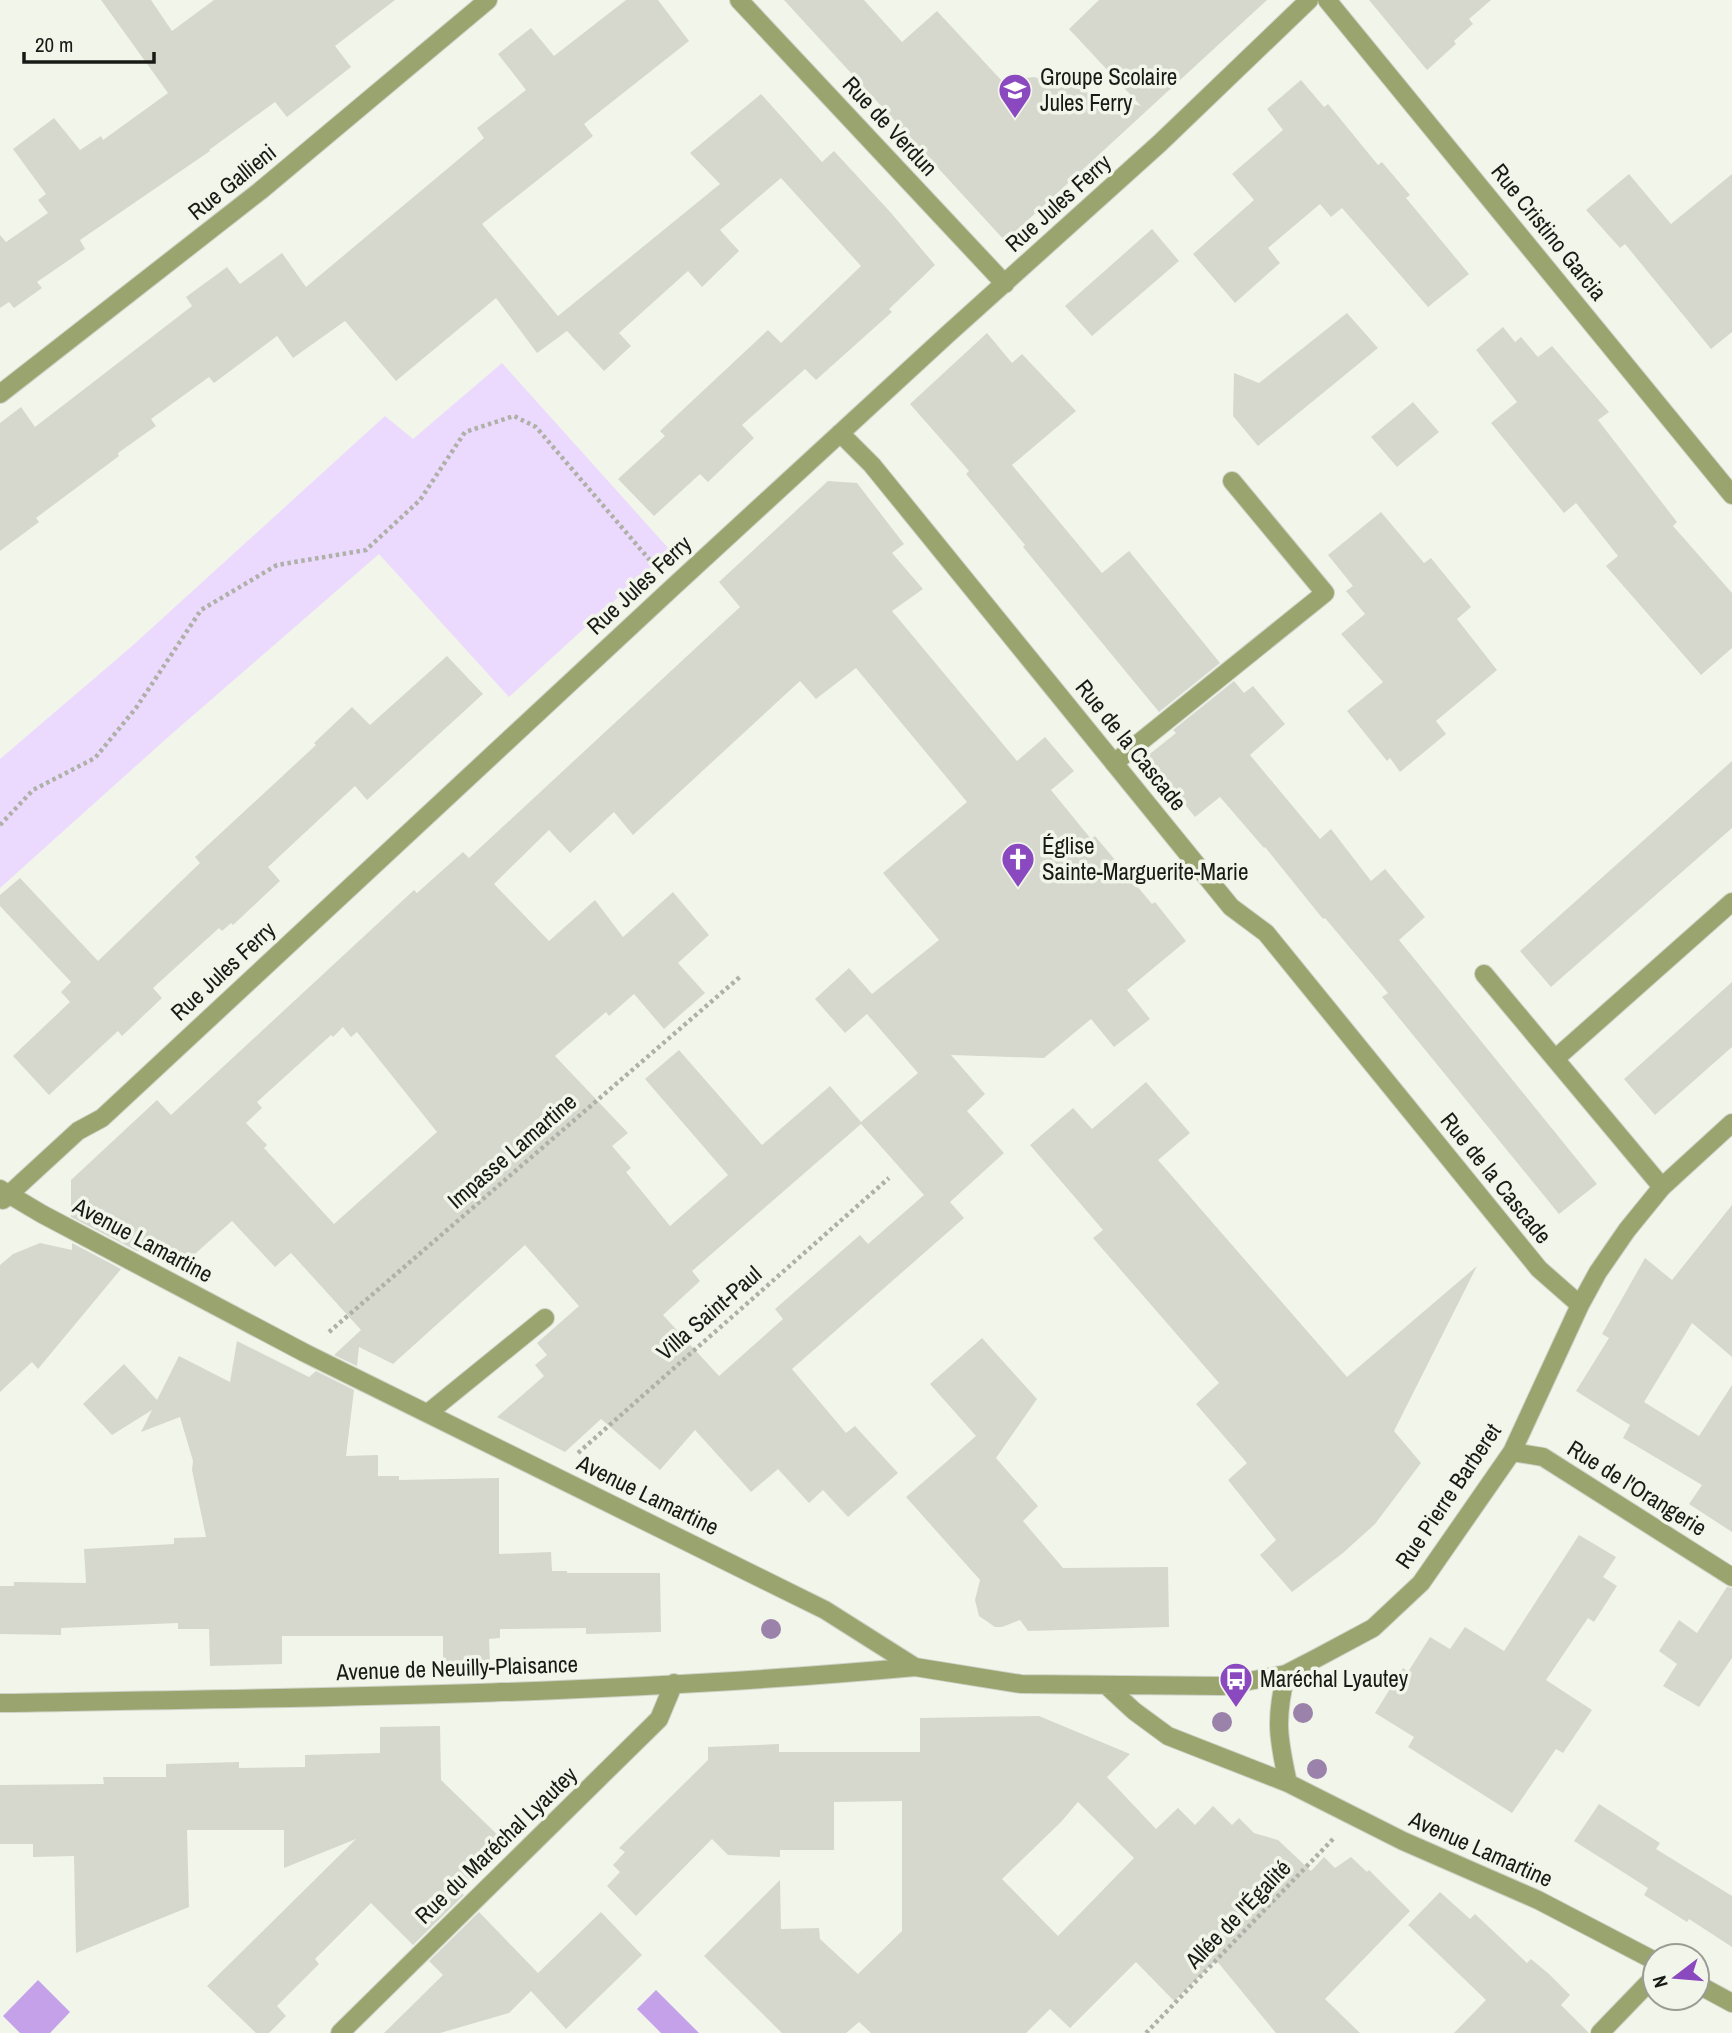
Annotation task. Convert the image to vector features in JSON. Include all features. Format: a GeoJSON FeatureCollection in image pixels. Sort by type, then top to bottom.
{"type":"FeatureCollection","features":[{"type":"Feature","properties":{"kind":"street","name":"Rue Gallieni"},"geometry":{"type":"LineString","coordinates":[[0,394],[260,191],[488,0]]}},
{"type":"Feature","properties":{"kind":"street","name":"Rue de Verdun"},"geometry":{"type":"LineString","coordinates":[[739,0],[1005,284]]}},
{"type":"Feature","properties":{"kind":"street","name":"Rue Jules Ferry"},"geometry":{"type":"LineString","coordinates":[[3,1196],[78,1131],[102,1118],[673,587],[1160,143],[1309,0]]}},
{"type":"Feature","properties":{"kind":"street","name":"Rue Cristino Garcia"},"geometry":{"type":"LineString","coordinates":[[1327,0],[1732,495]]}},
{"type":"Feature","properties":{"kind":"street","name":"Rue de la Cascade"},"geometry":{"type":"LineString","coordinates":[[841,433],[872,465],[1231,907],[1266,933],[1539,1269],[1580,1305]]}},
{"type":"Feature","properties":{"kind":"street"},"geometry":{"type":"LineString","coordinates":[[1114,763],[1325,593],[1232,481]]}},
{"type":"Feature","properties":{"kind":"street"},"geometry":{"type":"LineString","coordinates":[[1555,1059],[1732,902]]}},
{"type":"Feature","properties":{"kind":"street"},"geometry":{"type":"LineString","coordinates":[[1484,974],[1662,1188]]}},
{"type":"Feature","properties":{"kind":"street","name":"Rue Pierre Barberet"},"geometry":{"type":"LineString","coordinates":[[1107,1686],[1223,1686],[1286,1674],[1373,1628],[1421,1583],[1512,1452],[1580,1305],[1598,1272],[1627,1230],[1662,1188],[1732,1123]]}},
{"type":"Feature","properties":{"kind":"street","name":"Avenue Lamartine"},"geometry":{"type":"LineString","coordinates":[[3,1196],[305,1353],[825,1610],[915,1667],[1021,1684],[1107,1686],[1134,1711],[1168,1736],[1287,1783],[1351,1817],[1538,1900],[1641,1954]]}},
{"type":"Feature","properties":{"kind":"street"},"geometry":{"type":"LineString","coordinates":[[428,1413],[545,1318]]}},
{"type":"Feature","properties":{"kind":"street","name":"Rue de l'Orangerie"},"geometry":{"type":"LineString","coordinates":[[1512,1452],[1543,1457],[1732,1577]]}},
{"type":"Feature","properties":{"kind":"street","name":"Avenue de Neuilly-Plaisance"},"geometry":{"type":"LineString","coordinates":[[0,1703],[544,1690],[805,1677],[915,1667]]}},
{"type":"Feature","properties":{"kind":"street"},"geometry":{"type":"LineString","coordinates":[[1286,1674],[1280,1699],[1277,1737],[1287,1783]]}},
{"type":"Feature","properties":{"kind":"street","name":"Rue du Maréchal Lyautey"},"geometry":{"type":"LineString","coordinates":[[340,2033],[659,1719],[674,1683]]}},
{"type":"Feature","properties":{"kind":"street"},"geometry":{"type":"LineString","coordinates":[[1600,2033],[1641,1991]]}},
{"type":"Feature","properties":{"kind":"street"},"geometry":{"type":"LineString","coordinates":[[1711,1992],[1732,2003]]}},
{"type":"Feature","properties":{"kind":"path"},"geometry":{"type":"LineString","coordinates":[[0,825],[33,790],[94,758],[136,708],[201,610],[276,565],[366,550],[420,500],[465,432],[514,416],[536,427],[673,587]]}},
{"type":"Feature","properties":{"kind":"path","name":"Impasse Lamartine"},"geometry":{"type":"LineString","coordinates":[[305,1353],[741,976]]}},
{"type":"Feature","properties":{"kind":"path","name":"Villa Saint-Paul"},"geometry":{"type":"LineString","coordinates":[[552,1475],[889,1178]]}},
{"type":"Feature","properties":{"kind":"path","name":"Allée de l'Égalité"},"geometry":{"type":"LineString","coordinates":[[1146,2033],[1326,1848],[1351,1817]]}},
{"type":"Feature","properties":{"kind":"shaded area"},"geometry":{"type":"Polygon","coordinates":[[[502,363],[670,550],[509,697],[379,554],[167,738],[0,888],[0,759],[131,647],[385,416],[413,439],[502,363]]]}},
{"type":"Feature","properties":{"kind":"shaded area"},"geometry":{"type":"Polygon","coordinates":[[[38,1980],[70,2012],[50,2033],[20,2033],[3,2016],[38,1980]]]}},
{"type":"Feature","properties":{"kind":"shaded area"},"geometry":{"type":"Polygon","coordinates":[[[656,1990],[699,2033],[661,2033],[637,2009],[656,1990]]]}},
{"type":"Feature","properties":{"kind":"building"},"geometry":{"type":"Polygon","coordinates":[[[101,0],[151,0],[172,31],[214,0],[395,0],[335,46],[351,67],[287,117],[275,102],[210,151],[80,240],[85,249],[37,282],[42,288],[14,308],[9,302],[0,308],[0,235],[6,242],[48,213],[38,200],[46,194],[13,149],[54,118],[80,150],[101,136],[103,140],[168,93],[101,0]]]}},
{"type":"Feature","properties":{"kind":"building"},"geometry":{"type":"Polygon","coordinates":[[[626,0],[658,0],[689,41],[584,124],[593,136],[482,224],[558,316],[720,184],[690,153],[761,94],[822,162],[834,151],[935,265],[889,309],[892,312],[816,380],[805,369],[742,425],[754,438],[708,482],[700,474],[654,516],[618,479],[665,436],[660,431],[768,330],[781,343],[861,266],[781,178],[720,230],[739,251],[702,287],[688,271],[619,333],[631,346],[604,371],[567,331],[537,353],[496,298],[396,381],[345,321],[293,358],[277,336],[214,383],[209,377],[151,419],[156,426],[36,518],[39,522],[0,551],[0,423],[21,407],[35,427],[192,306],[186,297],[227,267],[240,284],[282,253],[306,287],[484,138],[477,128],[526,90],[498,54],[531,28],[554,56],[626,0]]]}},
{"type":"Feature","properties":{"kind":"building","name":"Groupe Scolaire Jules Ferry"},"geometry":{"type":"Polygon","coordinates":[[[784,0],[864,0],[902,42],[937,11],[1002,81],[1034,77],[1141,106],[1069,29],[1099,0],[1267,0],[1005,241],[784,0]]]}},
{"type":"Feature","properties":{"kind":"building"},"geometry":{"type":"Polygon","coordinates":[[[1369,0],[1491,0],[1469,19],[1473,24],[1454,41],[1456,44],[1427,70],[1369,0]]]}},
{"type":"Feature","properties":{"kind":"building"},"geometry":{"type":"Polygon","coordinates":[[[1301,80],[1324,107],[1328,104],[1378,165],[1382,162],[1410,195],[1406,198],[1469,274],[1428,307],[1342,208],[1331,217],[1320,204],[1268,248],[1280,263],[1235,303],[1193,254],[1254,200],[1232,174],[1283,130],[1267,109],[1301,80]]]}},
{"type":"Feature","properties":{"kind":"building"},"geometry":{"type":"Polygon","coordinates":[[[1629,174],[1671,224],[1732,174],[1732,332],[1711,349],[1625,244],[1620,248],[1586,210],[1629,174]]]}},
{"type":"Feature","properties":{"kind":"building"},"geometry":{"type":"Polygon","coordinates":[[[1152,229],[1179,261],[1092,336],[1065,306],[1152,229]]]}},
{"type":"Feature","properties":{"kind":"building"},"geometry":{"type":"Polygon","coordinates":[[[1347,313],[1378,348],[1258,446],[1233,416],[1234,373],[1259,383],[1347,313]]]}},
{"type":"Feature","properties":{"kind":"building"},"geometry":{"type":"Polygon","coordinates":[[[1503,327],[1515,342],[1521,337],[1538,357],[1552,346],[1609,412],[1598,420],[1677,522],[1673,526],[1732,593],[1732,648],[1701,675],[1606,566],[1618,556],[1576,503],[1564,513],[1491,423],[1517,402],[1476,350],[1503,327]]]}},
{"type":"Feature","properties":{"kind":"building"},"geometry":{"type":"Polygon","coordinates":[[[987,333],[1012,363],[1022,354],[1076,411],[1012,465],[1102,573],[1129,551],[1220,663],[1159,712],[1023,547],[1025,545],[966,474],[969,471],[910,404],[987,333]]]}},
{"type":"Feature","properties":{"kind":"building"},"geometry":{"type":"Polygon","coordinates":[[[1413,402],[1439,432],[1397,467],[1371,437],[1413,402]]]}},
{"type":"Feature","properties":{"kind":"building"},"geometry":{"type":"Polygon","coordinates":[[[828,481],[857,483],[904,544],[892,553],[923,589],[892,611],[1017,761],[1045,737],[1074,771],[1051,790],[1091,839],[1095,836],[1152,904],[1155,902],[1186,941],[1127,990],[1150,1019],[1114,1047],[1091,1019],[1044,1058],[951,1055],[985,1094],[967,1111],[1004,1153],[950,1202],[964,1218],[792,1369],[846,1433],[855,1426],[898,1473],[848,1517],[823,1490],[809,1503],[778,1469],[751,1492],[695,1430],[660,1470],[601,1419],[565,1452],[497,1417],[544,1376],[535,1365],[547,1355],[537,1343],[579,1306],[525,1245],[393,1364],[359,1347],[357,1366],[334,1355],[361,1330],[291,1253],[275,1267],[232,1221],[188,1260],[157,1244],[153,1248],[137,1251],[71,1217],[71,1180],[157,1100],[171,1115],[414,890],[417,893],[463,852],[469,858],[740,607],[719,582],[828,481]],[[856,668],[816,699],[800,681],[633,835],[614,812],[570,853],[549,830],[494,884],[549,941],[595,900],[623,937],[673,892],[709,935],[678,963],[705,993],[664,1029],[634,994],[609,1016],[606,1012],[555,1056],[628,1133],[612,1146],[631,1168],[626,1172],[670,1226],[728,1175],[645,1079],[679,1050],[762,1145],[830,1086],[861,1122],[918,1073],[867,1014],[845,1033],[815,999],[849,968],[872,994],[939,940],[883,873],[967,802],[856,668]],[[343,1027],[333,1037],[331,1035],[257,1102],[262,1108],[246,1123],[267,1145],[264,1148],[334,1224],[437,1132],[357,1032],[351,1037],[343,1027]],[[861,1124],[692,1271],[700,1281],[663,1315],[719,1376],[783,1319],[775,1309],[860,1235],[868,1244],[924,1195],[861,1124]]]}},
{"type":"Feature","properties":{"kind":"building"},"geometry":{"type":"Polygon","coordinates":[[[1381,512],[1424,563],[1431,558],[1471,607],[1457,619],[1497,670],[1436,721],[1446,734],[1400,772],[1390,758],[1387,761],[1347,711],[1383,682],[1341,634],[1365,614],[1346,591],[1353,586],[1328,555],[1381,512]]]}},
{"type":"Feature","properties":{"kind":"building"},"geometry":{"type":"Polygon","coordinates":[[[447,656],[483,694],[367,800],[355,786],[268,867],[280,881],[233,925],[231,923],[222,931],[219,928],[153,988],[162,998],[122,1036],[118,1031],[49,1095],[13,1056],[70,1002],[61,992],[71,982],[0,906],[0,895],[20,878],[98,961],[200,863],[195,857],[316,745],[314,743],[352,707],[370,725],[447,656]]]}},
{"type":"Feature","properties":{"kind":"building"},"geometry":{"type":"Polygon","coordinates":[[[1234,681],[1244,693],[1253,686],[1285,724],[1250,755],[1320,839],[1331,829],[1371,881],[1385,869],[1425,917],[1399,940],[1597,1184],[1559,1214],[1382,997],[1388,993],[1220,797],[1195,817],[1146,757],[1176,733],[1173,730],[1234,681]]]}},
{"type":"Feature","properties":{"kind":"building"},"geometry":{"type":"Polygon","coordinates":[[[1732,761],[1732,828],[1551,987],[1520,951],[1732,761]]]}},
{"type":"Feature","properties":{"kind":"building"},"geometry":{"type":"Polygon","coordinates":[[[1732,982],[1732,1047],[1655,1115],[1624,1079],[1732,982]]]}},
{"type":"Feature","properties":{"kind":"building"},"geometry":{"type":"Polygon","coordinates":[[[1146,1082],[1190,1133],[1158,1160],[1347,1377],[1477,1266],[1394,1431],[1421,1463],[1375,1524],[1343,1553],[1292,1592],[1260,1555],[1276,1540],[1228,1480],[1247,1463],[1196,1404],[1219,1383],[1093,1238],[1103,1230],[1030,1145],[1073,1108],[1092,1129],[1146,1082]]]}},
{"type":"Feature","properties":{"kind":"building"},"geometry":{"type":"Polygon","coordinates":[[[1732,1205],[1732,1357],[1692,1323],[1644,1402],[1699,1436],[1732,1385],[1732,1532],[1689,1504],[1702,1485],[1623,1438],[1630,1425],[1576,1391],[1609,1338],[1602,1334],[1645,1258],[1672,1280],[1732,1205]]]}},
{"type":"Feature","properties":{"kind":"building"},"geometry":{"type":"Polygon","coordinates":[[[40,1243],[72,1250],[72,1243],[121,1269],[38,1369],[32,1362],[0,1392],[0,1265],[13,1254],[40,1243]]]}},
{"type":"Feature","properties":{"kind":"building"},"geometry":{"type":"Polygon","coordinates":[[[982,1338],[1037,1399],[996,1458],[1038,1506],[1023,1521],[1063,1568],[1168,1567],[1169,1627],[1028,1631],[1020,1620],[995,1627],[979,1616],[975,1600],[980,1580],[906,1497],[976,1436],[930,1384],[982,1338]]]}},
{"type":"Feature","properties":{"kind":"building"},"geometry":{"type":"Polygon","coordinates":[[[237,1341],[309,1377],[316,1371],[354,1390],[346,1456],[378,1455],[378,1476],[399,1476],[399,1480],[499,1478],[499,1554],[551,1552],[552,1571],[567,1573],[660,1573],[661,1632],[586,1634],[586,1628],[500,1629],[500,1638],[489,1639],[490,1661],[443,1662],[443,1636],[282,1636],[282,1664],[210,1666],[209,1629],[178,1629],[178,1623],[61,1628],[61,1635],[0,1634],[0,1586],[14,1586],[14,1582],[86,1583],[84,1549],[174,1544],[174,1538],[206,1537],[192,1470],[193,1461],[180,1417],[141,1432],[152,1410],[112,1435],[83,1404],[124,1364],[157,1400],[179,1356],[230,1382],[237,1341]]]}},
{"type":"Feature","properties":{"kind":"building"},"geometry":{"type":"Polygon","coordinates":[[[1579,1535],[1616,1557],[1603,1577],[1617,1586],[1594,1622],[1588,1618],[1546,1680],[1592,1710],[1563,1753],[1556,1749],[1512,1813],[1408,1747],[1414,1737],[1375,1713],[1403,1668],[1408,1672],[1430,1637],[1450,1649],[1465,1627],[1504,1651],[1579,1535]]]}},
{"type":"Feature","properties":{"kind":"building"},"geometry":{"type":"Polygon","coordinates":[[[1727,1587],[1732,1588],[1732,1658],[1699,1707],[1663,1686],[1677,1664],[1659,1651],[1679,1620],[1697,1633],[1727,1587]]]}},
{"type":"Feature","properties":{"kind":"building"},"geometry":{"type":"Polygon","coordinates":[[[1039,1716],[1130,1754],[1107,1777],[1156,1829],[1178,1808],[1195,1825],[1213,1806],[1232,1825],[1239,1818],[1254,1833],[1278,1840],[1311,1871],[1324,1857],[1335,1868],[1351,1857],[1367,1872],[1369,1870],[1410,1911],[1325,1999],[1360,2033],[1276,2033],[1216,1960],[1174,2001],[1136,1962],[1070,2028],[1050,2009],[1026,2033],[871,2033],[859,2022],[846,2033],[782,2033],[704,1956],[780,1880],[781,1929],[819,1928],[820,1939],[858,1974],[902,1931],[902,1801],[834,1802],[834,1850],[780,1850],[780,1857],[728,1855],[712,1839],[636,1916],[607,1886],[620,1872],[613,1865],[625,1852],[619,1848],[708,1760],[708,1747],[779,1744],[779,1752],[920,1752],[920,1718],[1039,1716]],[[1078,1802],[1002,1879],[1058,1936],[1134,1858],[1078,1802]]]}},
{"type":"Feature","properties":{"kind":"building"},"geometry":{"type":"Polygon","coordinates":[[[440,1726],[441,1780],[506,1843],[458,1890],[464,1895],[413,1945],[371,1903],[315,1959],[319,1964],[277,2006],[286,2016],[269,2033],[256,2033],[207,1986],[356,1839],[284,1868],[284,1830],[187,1830],[189,1907],[76,1953],[74,1856],[33,1857],[33,1844],[0,1844],[0,1785],[104,1784],[103,1777],[166,1777],[166,1764],[239,1762],[239,1768],[305,1767],[305,1755],[380,1753],[380,1727],[440,1726]]]}},
{"type":"Feature","properties":{"kind":"building"},"geometry":{"type":"Polygon","coordinates":[[[1599,1804],[1660,1843],[1656,1849],[1732,1896],[1732,1947],[1689,1919],[1687,1922],[1644,1895],[1648,1888],[1574,1841],[1599,1804]]]}},
{"type":"Feature","properties":{"kind":"building"},"geometry":{"type":"Polygon","coordinates":[[[1440,1892],[1470,1919],[1475,1914],[1527,1963],[1531,1959],[1549,1974],[1570,1995],[1561,2005],[1589,2033],[1454,2033],[1486,2000],[1408,1925],[1440,1892]]]}},
{"type":"Feature","properties":{"kind":"building"},"geometry":{"type":"Polygon","coordinates":[[[479,1912],[538,1973],[601,1912],[642,1955],[566,2029],[531,1991],[509,2013],[440,2033],[384,2033],[443,1975],[429,1961],[479,1912]]]}},
{"type":"Feature","properties":{"kind":"place","name":"Groupe Scolaire Jules Ferry"},"geometry":{"type":"Point","coordinates":[1015,120]}},
{"type":"Feature","properties":{"kind":"place","name":"Église Sainte-Marguerite-Marie"},"geometry":{"type":"Point","coordinates":[1018,889]}},
{"type":"Feature","properties":{"kind":"place","name":"Maréchal Lyautey"},"geometry":{"type":"Point","coordinates":[1236,1709]}}]}
